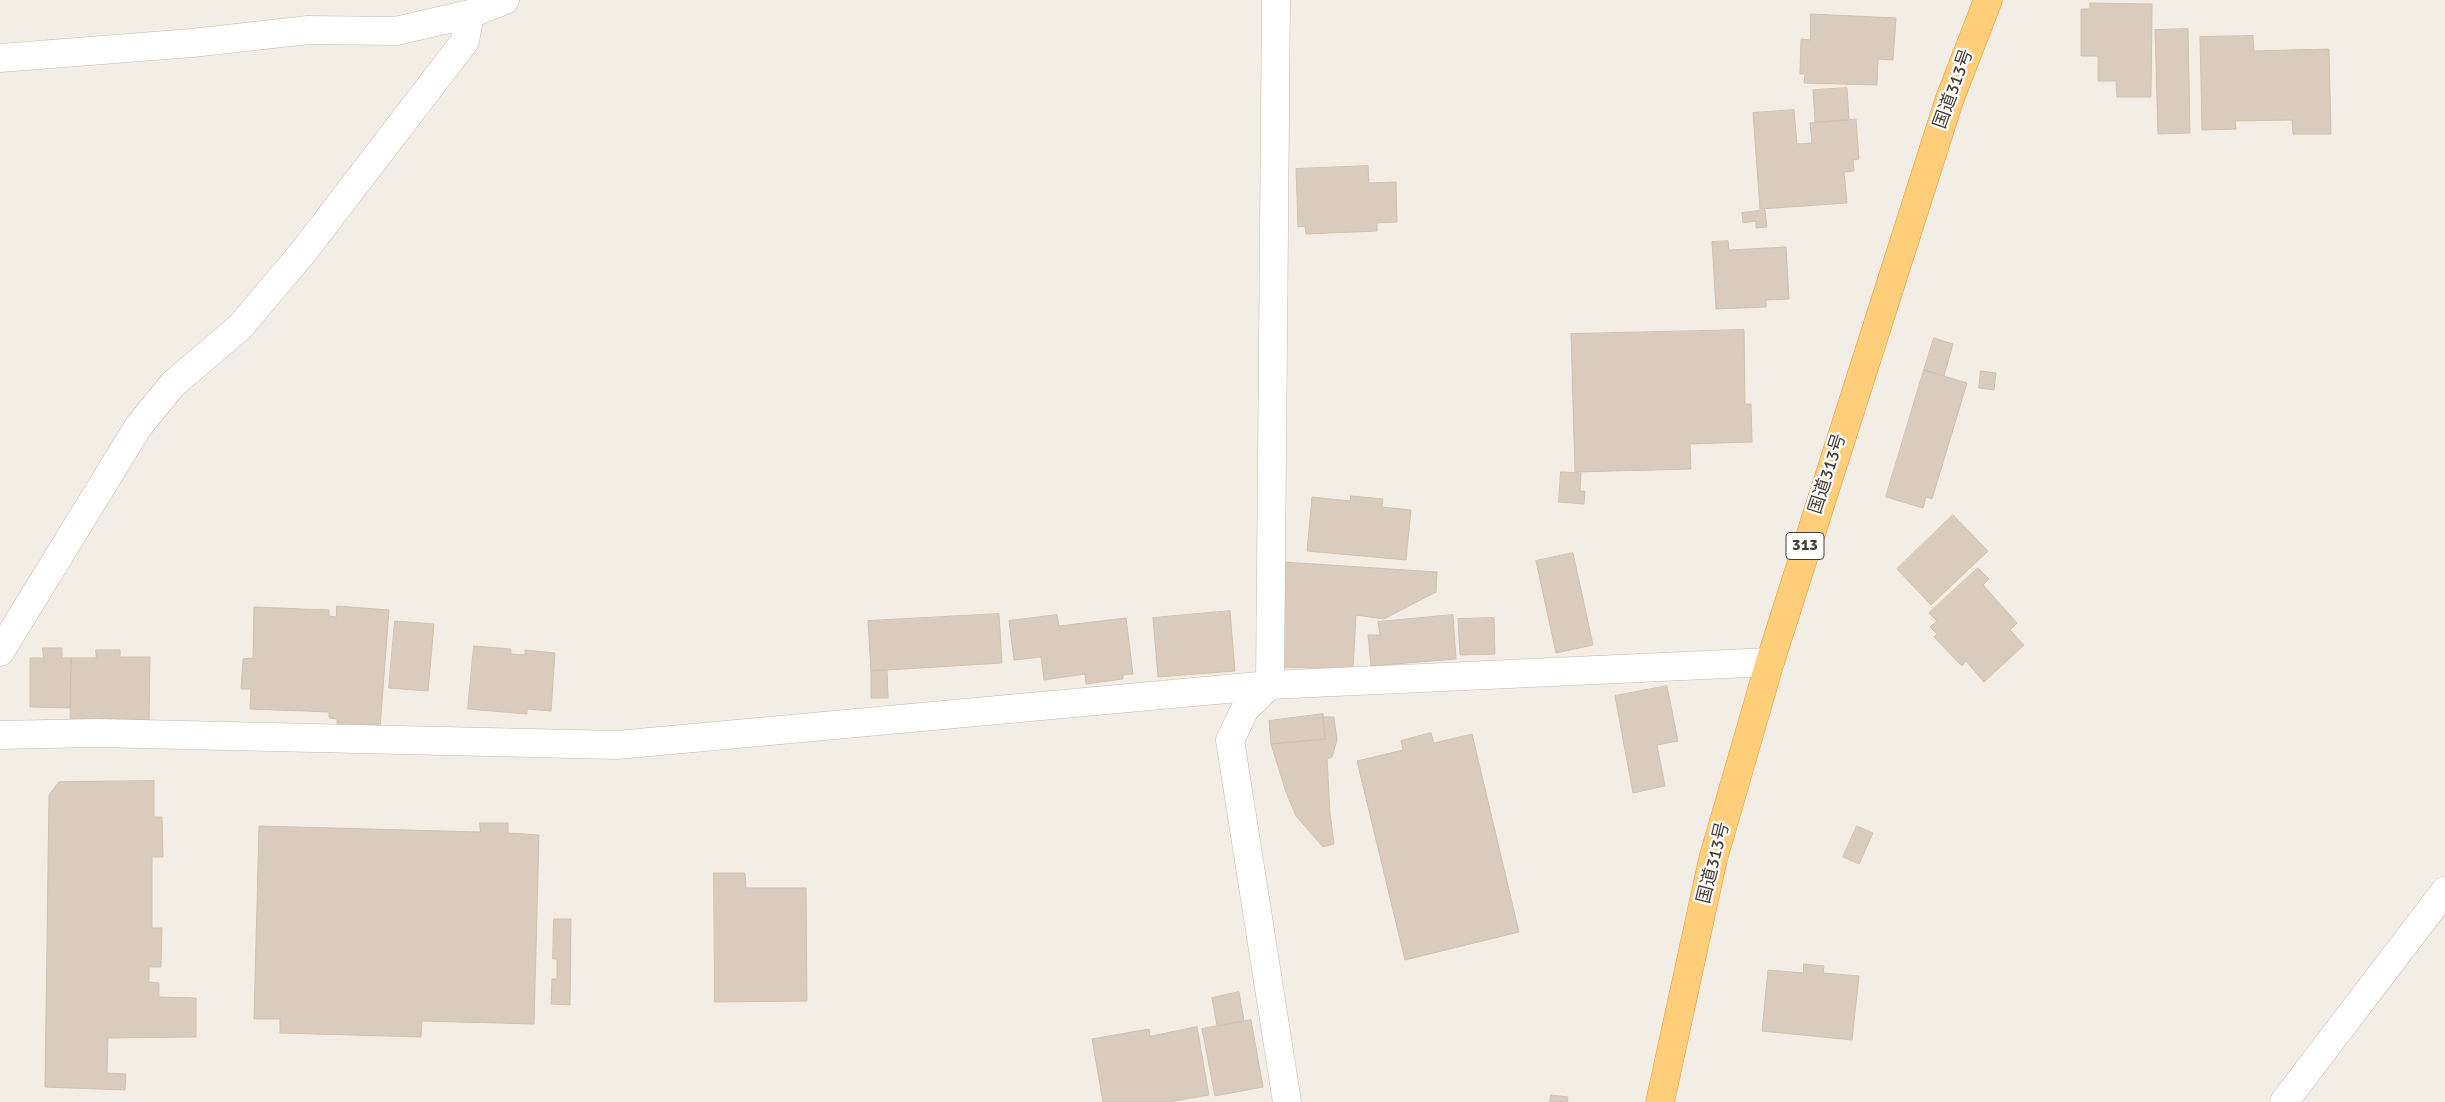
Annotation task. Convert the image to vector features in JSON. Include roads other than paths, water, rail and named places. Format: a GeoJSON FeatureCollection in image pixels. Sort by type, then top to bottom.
{"type":"FeatureCollection","features":[{"type":"Feature","properties":{"kind":"highway","name":"国道313号"},"geometry":{"type":"LineString","coordinates":[[1660,1102],[1713,859],[1770,662],[1948,101],[1988,0]]}},
{"type":"Feature","properties":{"kind":"street"},"geometry":{"type":"LineString","coordinates":[[0,58],[192,43],[308,30],[396,31],[470,14],[505,0]]}},
{"type":"Feature","properties":{"kind":"street"},"geometry":{"type":"LineString","coordinates":[[1276,0],[1270,685],[1245,709],[1230,740],[1287,1102]]}},
{"type":"Feature","properties":{"kind":"street"},"geometry":{"type":"LineString","coordinates":[[0,652],[138,427],[173,384],[240,327],[304,251],[465,40],[470,14]]}},
{"type":"Feature","properties":{"kind":"street"},"geometry":{"type":"LineString","coordinates":[[0,734],[97,733],[617,745],[1270,685],[1770,662]]}},
{"type":"Feature","properties":{"kind":"street"},"geometry":{"type":"LineString","coordinates":[[2284,1102],[2445,891]]}}]}
